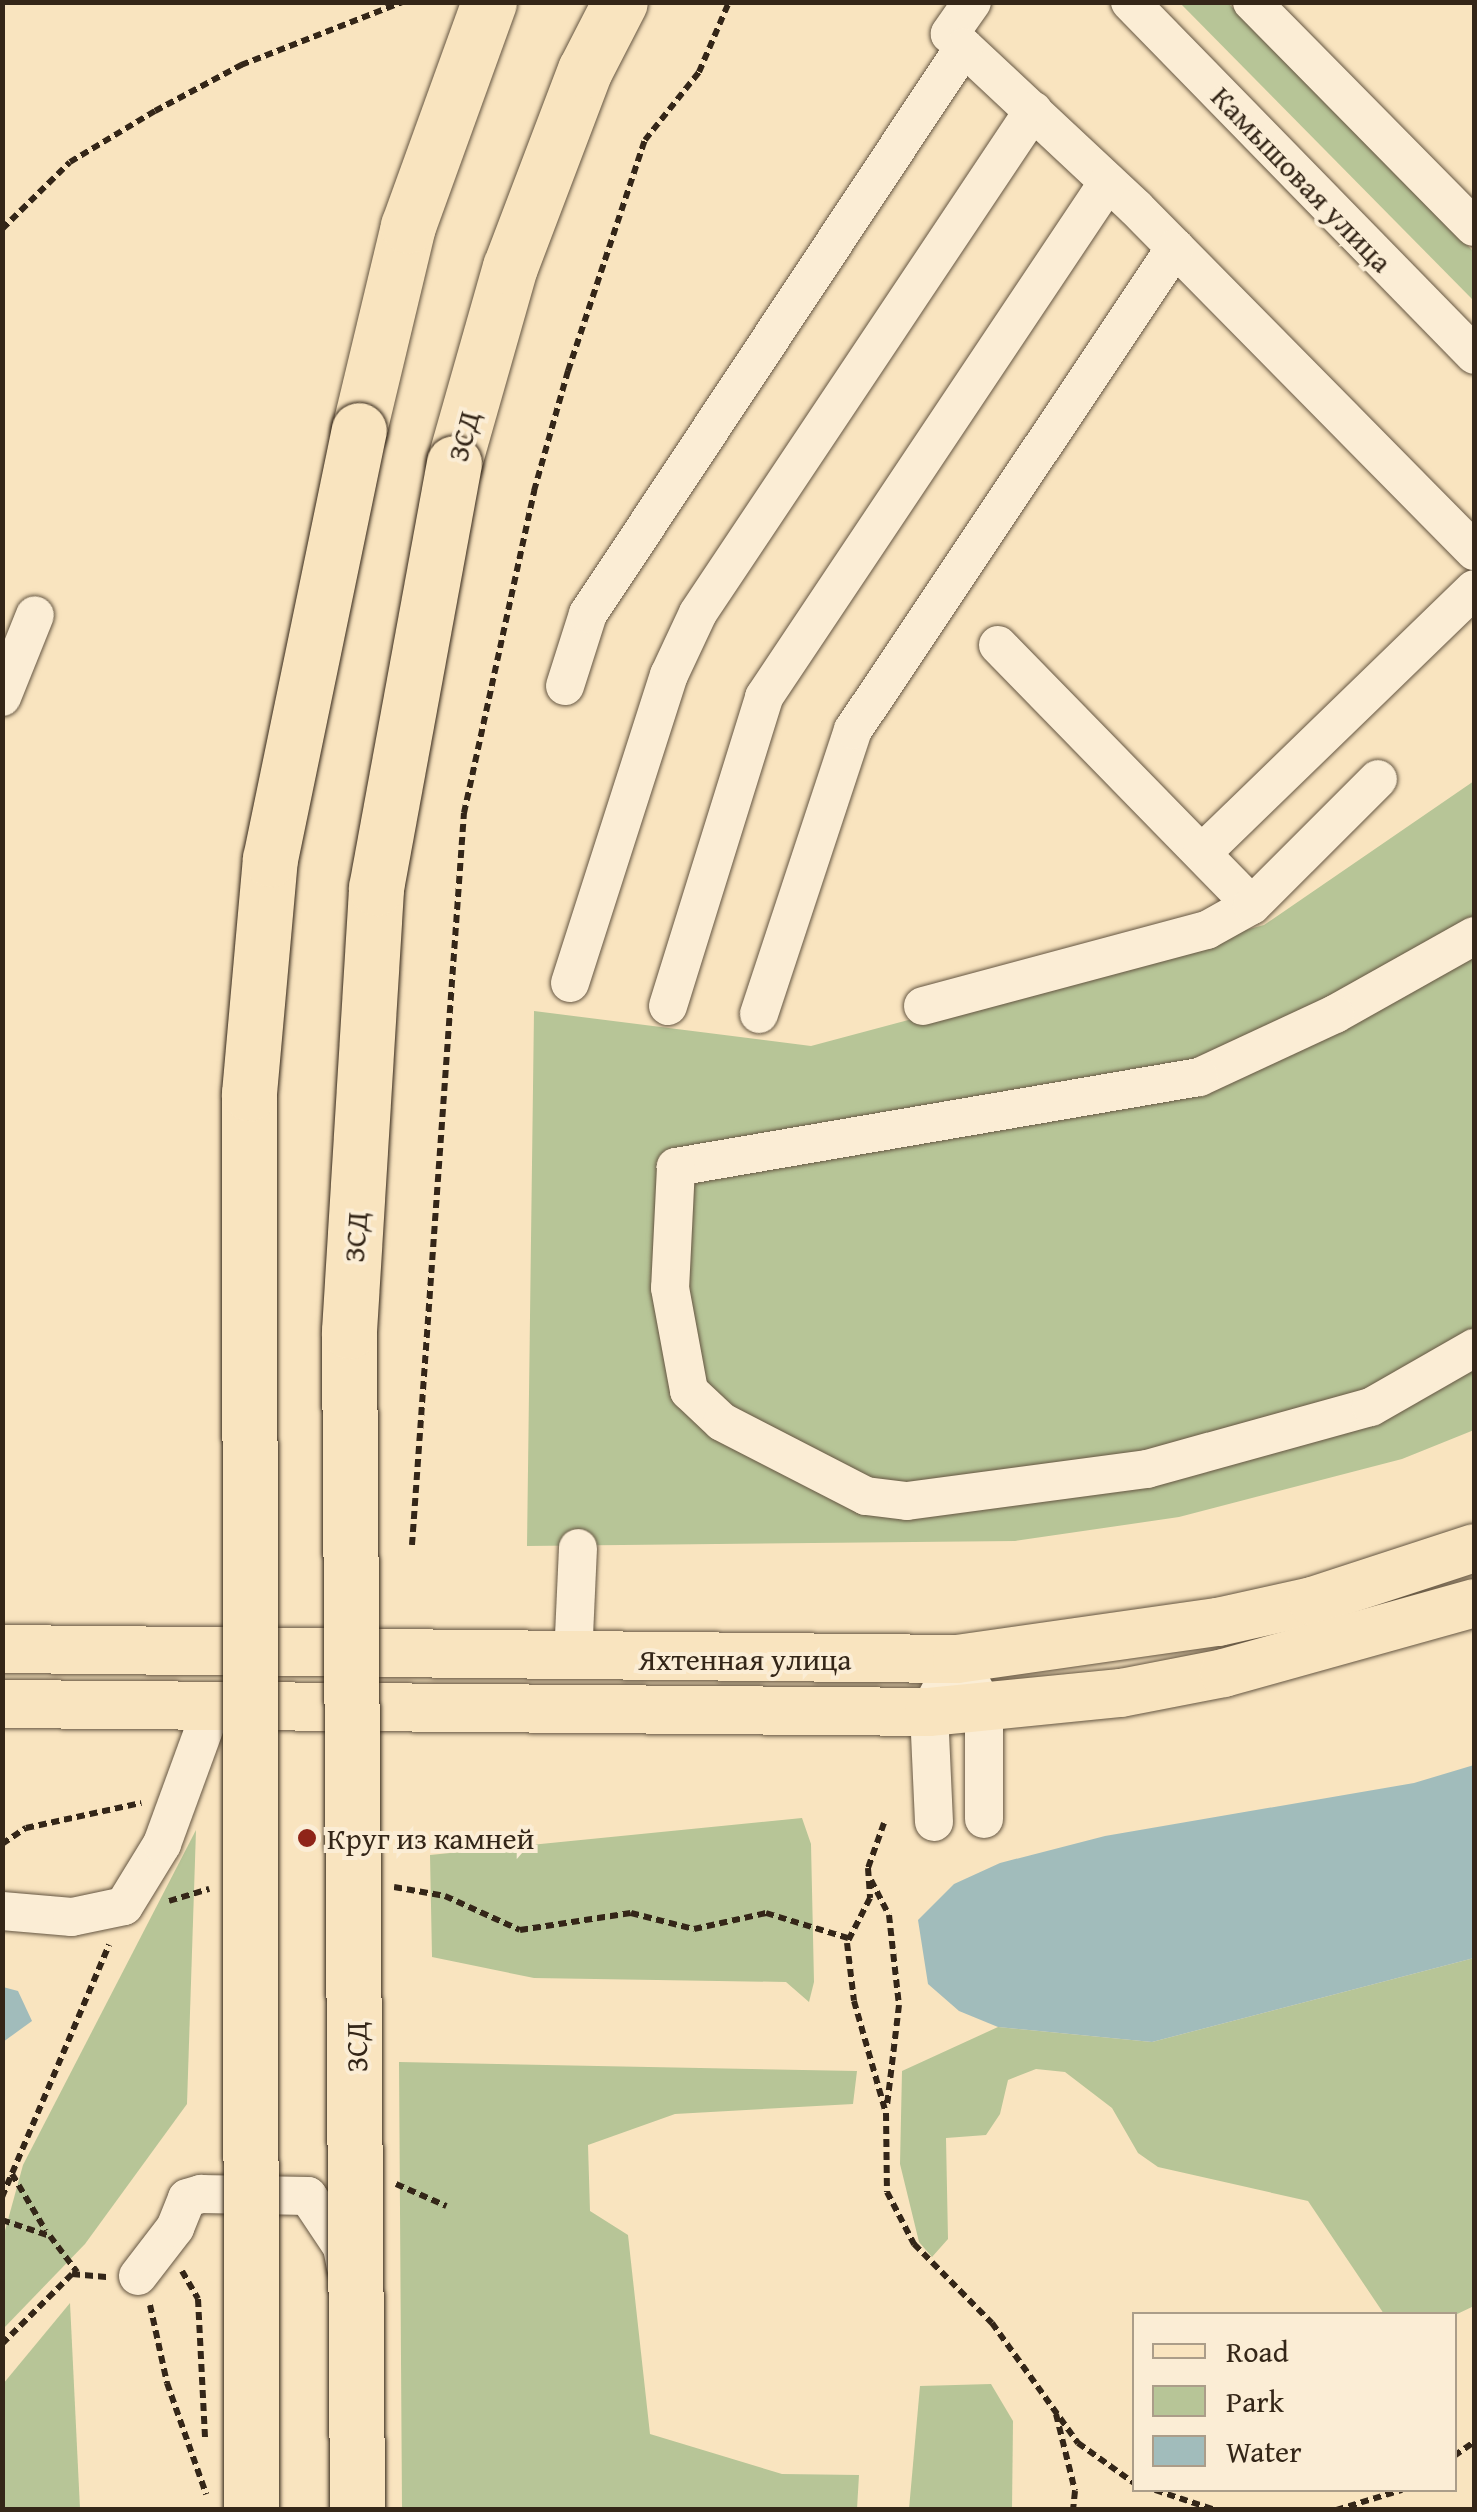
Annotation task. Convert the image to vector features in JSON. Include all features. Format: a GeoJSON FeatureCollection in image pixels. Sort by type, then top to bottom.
{"type":"FeatureCollection","features":[{"type":"Feature","properties":{"kind":"highway"},"geometry":{"type":"LineString","coordinates":[[229,2504],[249,1093],[270,859],[408,226],[488,2]]}},
{"type":"Feature","properties":{"kind":"highway","name":"ЗСД"},"geometry":{"type":"LineString","coordinates":[[357,2510],[349,1331],[376,888],[454,463],[510,267],[585,70],[620,2]]}},
{"type":"Feature","properties":{"kind":"main road","name":"Яхтенная улица"},"geometry":{"type":"LineString","coordinates":[[2,1649],[573,1658],[957,1659],[1218,1622],[1312,1601],[1474,1548]]}},
{"type":"Feature","properties":{"kind":"main road","name":"Яхтенная улица"},"geometry":{"type":"LineString","coordinates":[[2,1704],[211,1710],[929,1712],[1224,1673],[1474,1603]]}},
{"type":"Feature","properties":{"kind":"street"},"geometry":{"type":"LineString","coordinates":[[972,2],[950,34],[1175,248],[1474,552]]}},
{"type":"Feature","properties":{"kind":"street","name":"Камышовая улица"},"geometry":{"type":"LineString","coordinates":[[1130,2],[1474,354]]}},
{"type":"Feature","properties":{"kind":"street"},"geometry":{"type":"LineString","coordinates":[[1252,2],[1474,227]]}},
{"type":"Feature","properties":{"kind":"street"},"geometry":{"type":"LineString","coordinates":[[565,686],[588,614],[964,47]]}},
{"type":"Feature","properties":{"kind":"street"},"geometry":{"type":"LineString","coordinates":[[570,983],[669,675],[698,612],[1032,111]]}},
{"type":"Feature","properties":{"kind":"street"},"geometry":{"type":"LineString","coordinates":[[668,1006],[764,696],[1108,182]]}},
{"type":"Feature","properties":{"kind":"street"},"geometry":{"type":"LineString","coordinates":[[759,1014],[854,730],[1175,248]]}},
{"type":"Feature","properties":{"kind":"street"},"geometry":{"type":"LineString","coordinates":[[1202,853],[1474,589]]}},
{"type":"Feature","properties":{"kind":"street"},"geometry":{"type":"LineString","coordinates":[[2,698],[35,615]]}},
{"type":"Feature","properties":{"kind":"street"},"geometry":{"type":"LineString","coordinates":[[998,645],[1252,905]]}},
{"type":"Feature","properties":{"kind":"street"},"geometry":{"type":"LineString","coordinates":[[922,1006],[1207,930],[1252,905],[1378,779]]}},
{"type":"Feature","properties":{"kind":"street"},"geometry":{"type":"LineString","coordinates":[[1474,936],[1335,1014],[1199,1077],[676,1167],[670,1288],[689,1391],[722,1422],[866,1496],[907,1501],[1146,1469],[1371,1407],[1474,1348]]}},
{"type":"Feature","properties":{"kind":"street"},"geometry":{"type":"LineString","coordinates":[[573,1658],[578,1548]]}},
{"type":"Feature","properties":{"kind":"street"},"geometry":{"type":"LineString","coordinates":[[957,1659],[984,1707],[984,1819]]}},
{"type":"Feature","properties":{"kind":"street"},"geometry":{"type":"LineString","coordinates":[[934,1822],[929,1712],[957,1659]]}},
{"type":"Feature","properties":{"kind":"street"},"geometry":{"type":"LineString","coordinates":[[2,1911],[72,1917],[124,1906],[162,1844],[211,1710]]}},
{"type":"Feature","properties":{"kind":"street"},"geometry":{"type":"LineString","coordinates":[[144,2268],[176,2228],[187,2198],[308,2196],[316,2202],[346,2255],[347,2510]]}},
{"type":"Feature","properties":{"kind":"path"},"geometry":{"type":"LineString","coordinates":[[2,228],[70,162],[155,111],[241,65],[403,2]]}},
{"type":"Feature","properties":{"kind":"path"},"geometry":{"type":"LineString","coordinates":[[412,1545],[464,813],[534,491],[574,353],[644,140],[699,72],[729,2]]}},
{"type":"Feature","properties":{"kind":"path"},"geometry":{"type":"LineString","coordinates":[[2,1844],[26,1828],[112,1814],[152,1796]]}},
{"type":"Feature","properties":{"kind":"path"},"geometry":{"type":"LineString","coordinates":[[884,1823],[868,1868],[889,1915],[899,2005],[886,2113],[887,2192],[914,2244],[992,2324],[1078,2443],[1132,2481]]}},
{"type":"Feature","properties":{"kind":"path"},"geometry":{"type":"LineString","coordinates":[[871,1879],[870,1898],[848,1938],[854,2001],[886,2113]]}},
{"type":"Feature","properties":{"kind":"path"},"geometry":{"type":"LineString","coordinates":[[378,1888],[412,1885],[520,1930],[631,1913],[694,1929],[766,1913],[848,1938]]}},
{"type":"Feature","properties":{"kind":"path"},"geometry":{"type":"LineString","coordinates":[[2,2197],[124,1906],[221,1886]]}},
{"type":"Feature","properties":{"kind":"path"},"geometry":{"type":"LineString","coordinates":[[11,2172],[77,2272]]}},
{"type":"Feature","properties":{"kind":"path"},"geometry":{"type":"LineString","coordinates":[[396,2184],[446,2206]]}},
{"type":"Feature","properties":{"kind":"path"},"geometry":{"type":"LineString","coordinates":[[2,2220],[50,2236]]}},
{"type":"Feature","properties":{"kind":"path"},"geometry":{"type":"LineString","coordinates":[[2,2344],[53,2288],[77,2272],[178,2267],[198,2299],[229,2504]]}},
{"type":"Feature","properties":{"kind":"path"},"geometry":{"type":"LineString","coordinates":[[144,2268],[229,2504]]}},
{"type":"Feature","properties":{"kind":"path"},"geometry":{"type":"LineString","coordinates":[[1054,2408],[1075,2491],[1073,2510]]}},
{"type":"Feature","properties":{"kind":"path"},"geometry":{"type":"LineString","coordinates":[[1161,2492],[1215,2510]]}},
{"type":"Feature","properties":{"kind":"path"},"geometry":{"type":"LineString","coordinates":[[1336,2510],[1395,2492]]}},
{"type":"Feature","properties":{"kind":"path"},"geometry":{"type":"LineString","coordinates":[[211,2510],[229,2504]]}},
{"type":"Feature","properties":{"kind":"green space"},"geometry":{"type":"Polygon","coordinates":[[[1180,3],[1228,3],[1474,252],[1474,301],[1180,3]]]}},
{"type":"Feature","properties":{"kind":"green space"},"geometry":{"type":"Polygon","coordinates":[[[1474,781],[1474,1430],[1402,1459],[1179,1517],[1015,1541],[527,1546],[534,1011],[811,1046],[1264,925],[1474,781]]]}},
{"type":"Feature","properties":{"kind":"green space"},"geometry":{"type":"Polygon","coordinates":[[[802,1818],[811,1844],[814,1982],[809,2002],[786,1982],[534,1978],[432,1957],[430,1855],[802,1818]]]}},
{"type":"Feature","properties":{"kind":"green space"},"geometry":{"type":"Polygon","coordinates":[[[196,1830],[187,2104],[85,2244],[3,2329],[3,2238],[23,2165],[196,1830]]]}},
{"type":"Feature","properties":{"kind":"green space"},"geometry":{"type":"Polygon","coordinates":[[[1474,1958],[1474,2306],[1457,2314],[1383,2312],[1308,2201],[1158,2167],[1138,2153],[1112,2108],[1065,2072],[1036,2069],[1008,2080],[1000,2114],[986,2135],[946,2138],[948,2239],[932,2257],[919,2242],[900,2164],[902,2071],[998,2027],[1152,2042],[1474,1958]]]}},
{"type":"Feature","properties":{"kind":"green space"},"geometry":{"type":"Polygon","coordinates":[[[399,2062],[857,2071],[853,2104],[675,2114],[588,2145],[590,2211],[628,2235],[650,2434],[782,2474],[859,2475],[857,2509],[402,2509],[399,2062]]]}},
{"type":"Feature","properties":{"kind":"green space"},"geometry":{"type":"Polygon","coordinates":[[[70,2303],[80,2509],[3,2509],[3,2384],[70,2303]]]}},
{"type":"Feature","properties":{"kind":"green space"},"geometry":{"type":"Polygon","coordinates":[[[991,2384],[1013,2421],[1012,2509],[909,2509],[920,2386],[991,2384]]]}},
{"type":"Feature","properties":{"kind":"water"},"geometry":{"type":"Polygon","coordinates":[[[1474,1765],[1474,1958],[1152,2042],[998,2027],[959,2011],[928,1984],[918,1920],[954,1884],[1000,1863],[1105,1836],[1414,1783],[1474,1765]]]}},
{"type":"Feature","properties":{"kind":"water"},"geometry":{"type":"Polygon","coordinates":[[[3,1987],[18,1991],[32,2021],[3,2042],[3,1987]]]}},
{"type":"Feature","properties":{"kind":"place","name":"Круг из камней"},"geometry":{"type":"Point","coordinates":[307,1838]}}]}
